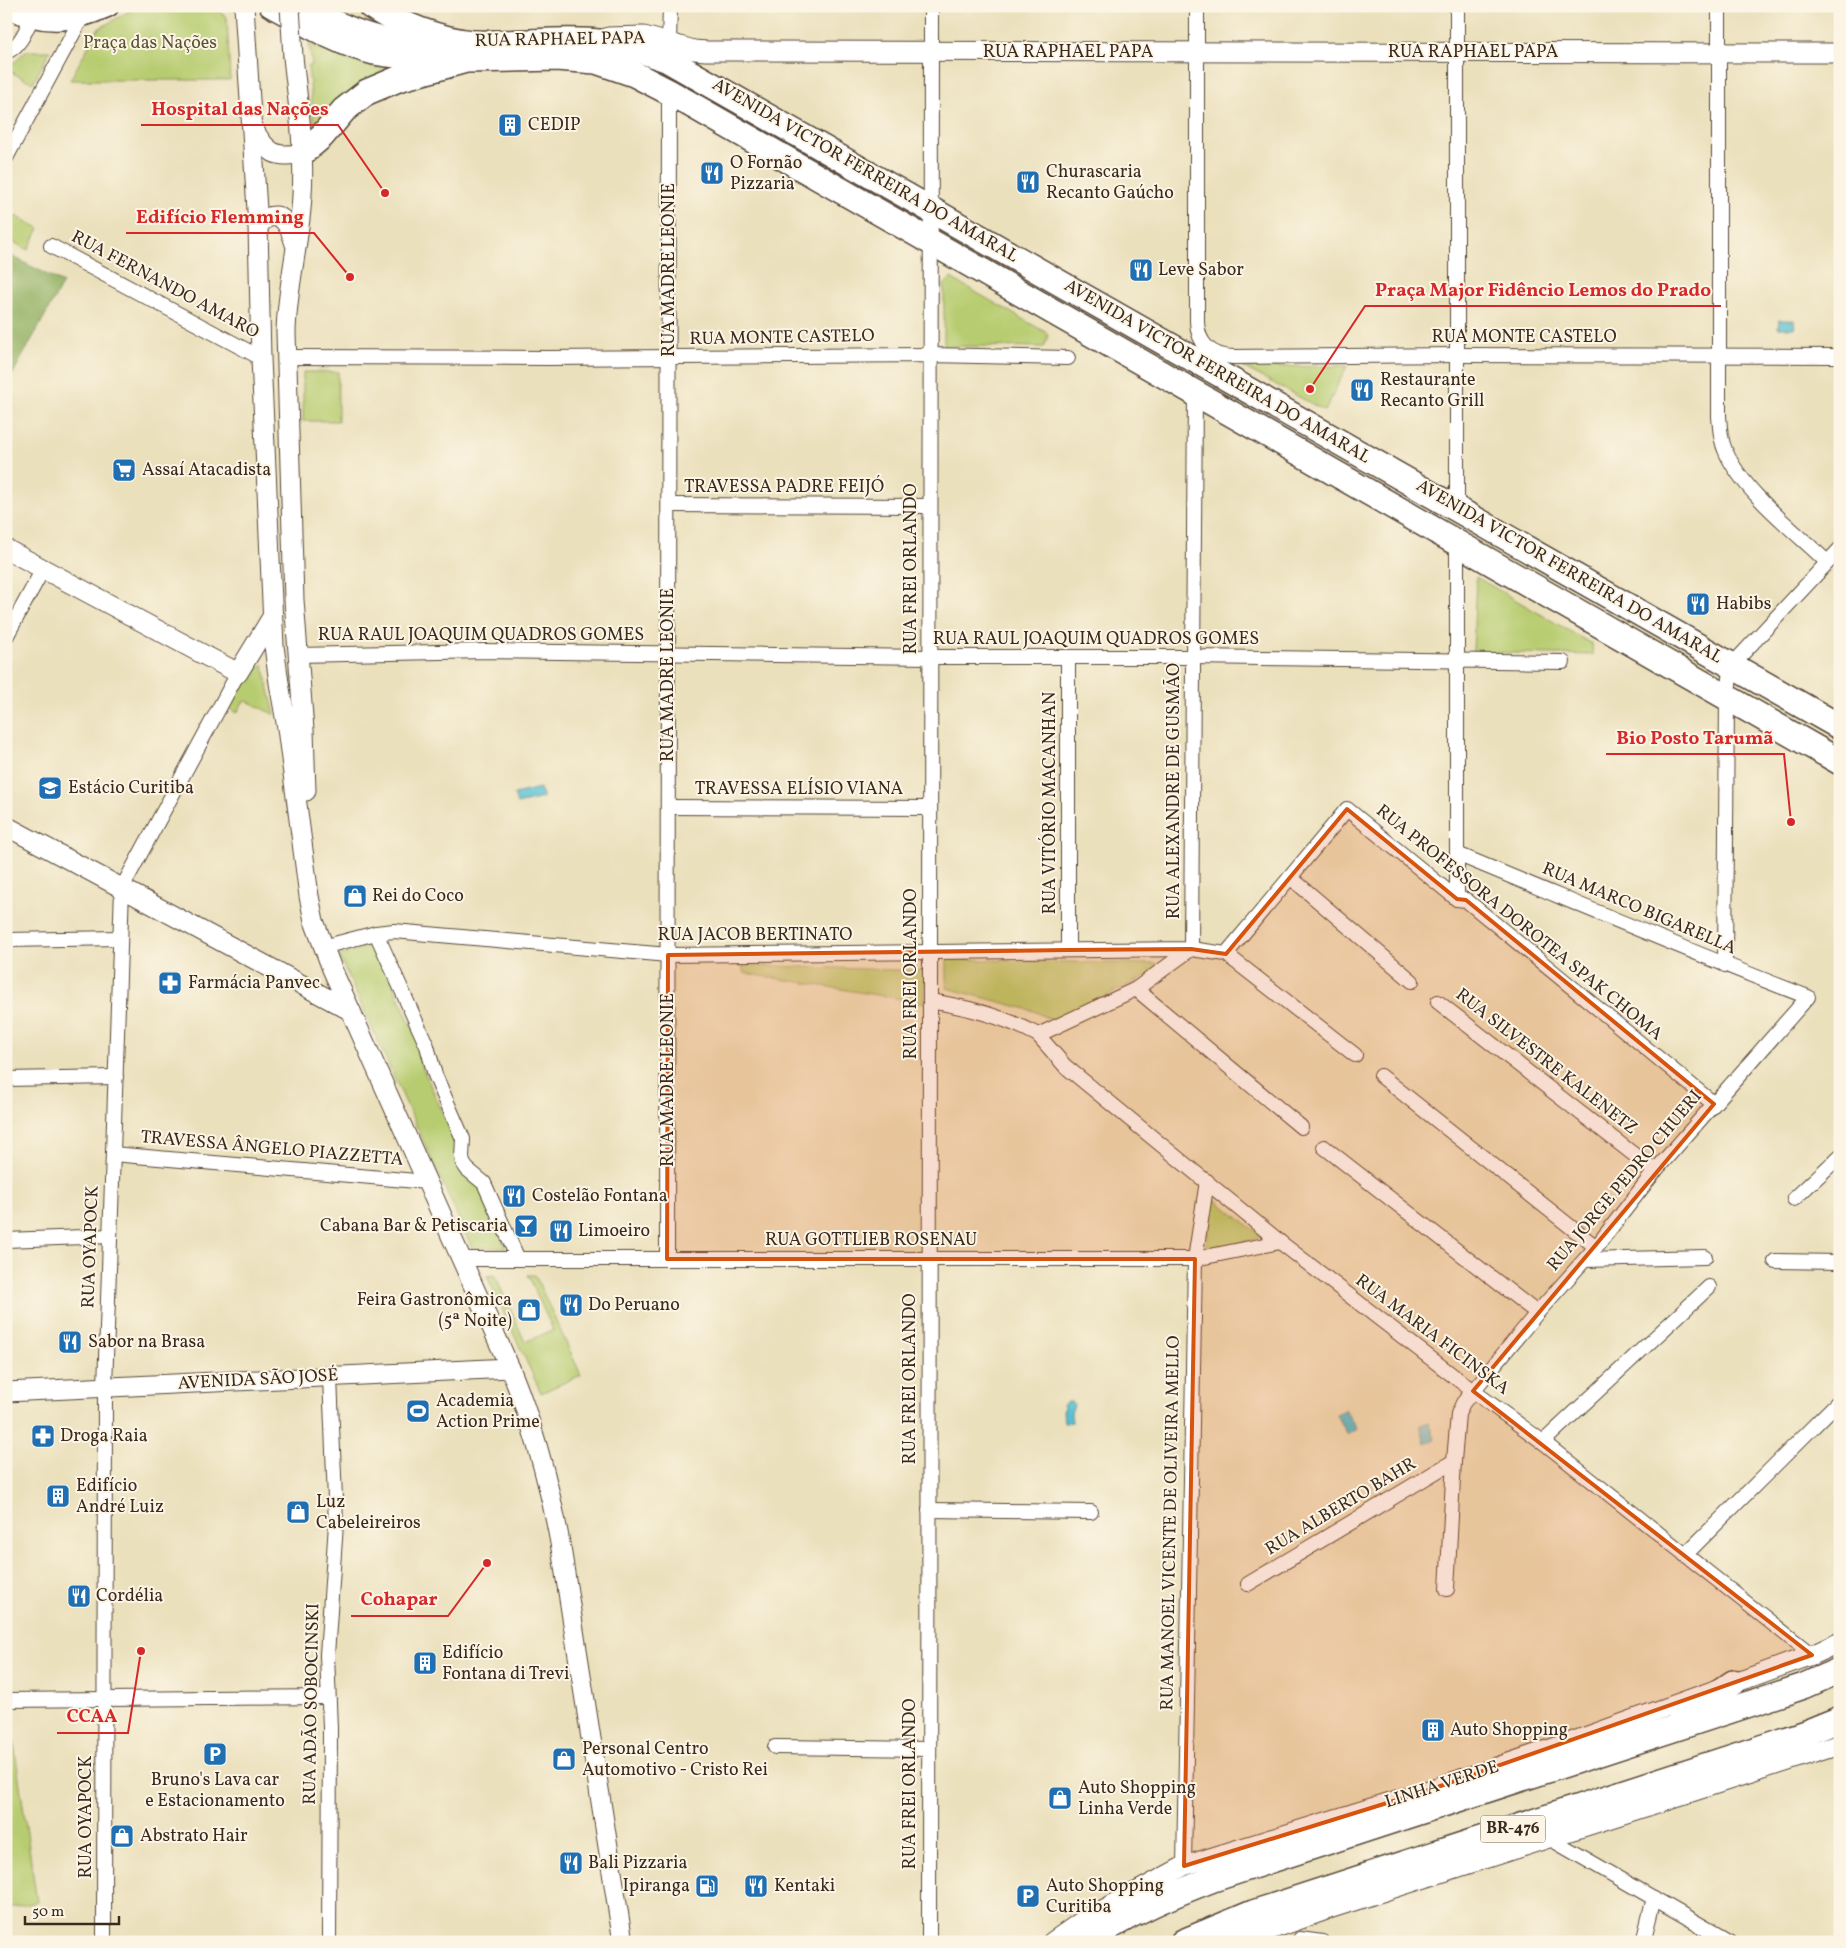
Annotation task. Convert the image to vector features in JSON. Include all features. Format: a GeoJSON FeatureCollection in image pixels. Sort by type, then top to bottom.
{"type":"FeatureCollection","features":[{"type":"Feature","properties":{"kind":"highway"},"geometry":{"type":"LineString","coordinates":[[371,6],[399,21],[470,51]]}},
{"type":"Feature","properties":{"kind":"highway","name":"AVENIDA VICTOR FERREIRA DO AMARAL"},"geometry":{"type":"LineString","coordinates":[[591,51],[612,44],[666,59],[1840,727]]}},
{"type":"Feature","properties":{"kind":"highway"},"geometry":{"type":"LineString","coordinates":[[302,153],[322,136],[354,101],[367,92],[470,51]]}},
{"type":"Feature","properties":{"kind":"highway","name":"RUA RAPHAEL PAPA"},"geometry":{"type":"LineString","coordinates":[[470,51],[556,58],[591,51]]}},
{"type":"Feature","properties":{"kind":"highway","name":"AVENIDA VICTOR FERREIRA DO AMARAL"},"geometry":{"type":"LineString","coordinates":[[591,51],[619,68],[650,81],[1840,762]]}},
{"type":"Feature","properties":{"kind":"highway","name":"LINHA VERDE"},"geometry":{"type":"LineString","coordinates":[[1087,1942],[1124,1918],[1213,1879],[1804,1686],[1840,1670]]}},
{"type":"Feature","properties":{"kind":"highway"},"geometry":{"type":"LineString","coordinates":[[1654,1735],[1733,1683]]}},
{"type":"Feature","properties":{"kind":"highway","name":"BR-476"},"geometry":{"type":"LineString","coordinates":[[1183,1942],[1253,1913],[1773,1744],[1840,1718]]}},
{"type":"Feature","properties":{"kind":"main road"},"geometry":{"type":"LineString","coordinates":[[6,7],[32,17],[51,20],[82,17],[108,6]]}},
{"type":"Feature","properties":{"kind":"main road"},"geometry":{"type":"LineString","coordinates":[[244,6],[258,226],[261,358],[272,617],[276,667],[288,728],[309,896],[323,947],[510,1368],[532,1425],[555,1516],[623,1942]]}},
{"type":"Feature","properties":{"kind":"main road","name":"RUA RAPHAEL PAPA"},"geometry":{"type":"LineString","coordinates":[[270,6],[341,43],[374,54],[411,59],[470,51]]}},
{"type":"Feature","properties":{"kind":"main road"},"geometry":{"type":"LineString","coordinates":[[290,6],[302,153],[302,195],[286,314],[293,583],[304,730],[306,792],[302,848]]}},
{"type":"Feature","properties":{"kind":"main road","name":"RUA RAPHAEL PAPA"},"geometry":{"type":"LineString","coordinates":[[305,6],[342,26],[384,40],[470,51]]}},
{"type":"Feature","properties":{"kind":"main road","name":"RUA RAPHAEL PAPA"},"geometry":{"type":"LineString","coordinates":[[591,51],[629,36],[655,38],[702,51],[1840,53]]}},
{"type":"Feature","properties":{"kind":"main road"},"geometry":{"type":"LineString","coordinates":[[701,78],[695,73],[695,65],[702,51]]}},
{"type":"Feature","properties":{"kind":"main road"},"geometry":{"type":"LineString","coordinates":[[253,129],[267,150],[277,155],[288,156],[302,153]]}},
{"type":"Feature","properties":{"kind":"main road"},"geometry":{"type":"LineString","coordinates":[[258,226],[265,219],[272,216],[279,217],[286,222],[290,229],[296,248]]}},
{"type":"Feature","properties":{"kind":"main road"},"geometry":{"type":"LineString","coordinates":[[6,549],[238,673],[272,617]]}},
{"type":"Feature","properties":{"kind":"main road"},"geometry":{"type":"LineString","coordinates":[[6,826],[351,1011]]}},
{"type":"Feature","properties":{"kind":"main road","name":"AVENIDA SÃO JOSÉ"},"geometry":{"type":"LineString","coordinates":[[6,1392],[510,1368]]}},
{"type":"Feature","properties":{"kind":"main road","name":"LINHA VERDE"},"geometry":{"type":"LineString","coordinates":[[1052,1942],[1082,1921],[1184,1866],[1432,1789],[1574,1741],[1812,1655],[1840,1642]]}},
{"type":"Feature","properties":{"kind":"main road"},"geometry":{"type":"LineString","coordinates":[[1236,1942],[1329,1909],[1838,1746]]}},
{"type":"Feature","properties":{"kind":"street"},"geometry":{"type":"LineString","coordinates":[[669,43],[670,6]]}},
{"type":"Feature","properties":{"kind":"street","name":"RUA FREI ORLANDO"},"geometry":{"type":"LineString","coordinates":[[929,1942],[931,6]]}},
{"type":"Feature","properties":{"kind":"street"},"geometry":{"type":"LineString","coordinates":[[1197,6],[1197,52]]}},
{"type":"Feature","properties":{"kind":"street"},"geometry":{"type":"LineString","coordinates":[[1457,6],[1457,508]]}},
{"type":"Feature","properties":{"kind":"street"},"geometry":{"type":"LineString","coordinates":[[1719,6],[1720,434],[1724,449],[1748,486],[1827,562]]}},
{"type":"Feature","properties":{"kind":"street"},"geometry":{"type":"LineString","coordinates":[[6,52],[11,50],[22,38],[32,17]]}},
{"type":"Feature","properties":{"kind":"street"},"geometry":{"type":"LineString","coordinates":[[6,158],[82,17]]}},
{"type":"Feature","properties":{"kind":"street","name":"RUA MONTE CASTELO"},"geometry":{"type":"LineString","coordinates":[[1197,52],[1197,322],[1200,337],[1210,351],[1225,357],[1457,355],[1840,356]]}},
{"type":"Feature","properties":{"kind":"street","name":"RUA MADRE LEONIE"},"geometry":{"type":"LineString","coordinates":[[667,1259],[669,92]]}},
{"type":"Feature","properties":{"kind":"street","name":"RUA FERNANDO AMARO"},"geometry":{"type":"LineString","coordinates":[[51,246],[261,358]]}},
{"type":"Feature","properties":{"kind":"street","name":"RUA MONTE CASTELO"},"geometry":{"type":"LineString","coordinates":[[287,357],[930,355],[1068,358]]}},
{"type":"Feature","properties":{"kind":"street","name":"RUA ALEXANDRE DE GUSMÃO"},"geometry":{"type":"LineString","coordinates":[[1191,949],[1195,393]]}},
{"type":"Feature","properties":{"kind":"street","name":"TRAVESSA PADRE FEIJÓ"},"geometry":{"type":"LineString","coordinates":[[669,505],[930,506]]}},
{"type":"Feature","properties":{"kind":"street"},"geometry":{"type":"LineString","coordinates":[[1457,543],[1457,899]]}},
{"type":"Feature","properties":{"kind":"street"},"geometry":{"type":"LineString","coordinates":[[1725,966],[1727,698],[1732,665],[1840,549]]}},
{"type":"Feature","properties":{"kind":"street"},"geometry":{"type":"LineString","coordinates":[[6,637],[43,569]]}},
{"type":"Feature","properties":{"kind":"street","name":"RUA RAUL JOAQUIM QUADROS GOMES"},"geometry":{"type":"LineString","coordinates":[[298,655],[485,651],[668,652],[930,657],[1193,657],[1563,662]]}},
{"type":"Feature","properties":{"kind":"street","name":"RUA VITÓRIO MACANHAN"},"geometry":{"type":"LineString","coordinates":[[1068,657],[1068,950]]}},
{"type":"Feature","properties":{"kind":"street","name":"RUA OYAPOCK"},"geometry":{"type":"LineString","coordinates":[[104,1942],[105,1387],[122,888],[238,673]]}},
{"type":"Feature","properties":{"kind":"street","name":"TRAVESSA ELÍSIO VIANA"},"geometry":{"type":"LineString","coordinates":[[668,808],[930,808]]}},
{"type":"Feature","properties":{"kind":"street","name":"RUA PROFESSORA DOROTEA SPAK CHOMA"},"geometry":{"type":"LineString","coordinates":[[1290,877],[1347,809],[1457,899],[1466,900],[1714,1104]]}},
{"type":"Feature","properties":{"kind":"street","name":"RUA MARCO BIGARELLA"},"geometry":{"type":"LineString","coordinates":[[1457,854],[1618,919],[1725,966],[1808,997]]}},
{"type":"Feature","properties":{"kind":"street"},"geometry":{"type":"LineString","coordinates":[[1355,1055],[1226,954],[1290,877],[1412,980]]}},
{"type":"Feature","properties":{"kind":"street","name":"RUA JACOB BERTINATO"},"geometry":{"type":"LineString","coordinates":[[323,947],[376,933],[394,931],[668,955],[1191,949],[1226,954]]}},
{"type":"Feature","properties":{"kind":"street"},"geometry":{"type":"LineString","coordinates":[[376,933],[427,1046],[435,1075],[463,1139],[463,1163],[472,1174],[484,1183],[518,1259]]}},
{"type":"Feature","properties":{"kind":"street"},"geometry":{"type":"LineString","coordinates":[[6,940],[120,938]]}},
{"type":"Feature","properties":{"kind":"street"},"geometry":{"type":"LineString","coordinates":[[930,1001],[956,1005],[1018,1024],[1038,1035],[1136,989],[1191,949]]}},
{"type":"Feature","properties":{"kind":"street"},"geometry":{"type":"LineString","coordinates":[[1136,989],[1301,1127]]}},
{"type":"Feature","properties":{"kind":"street","name":"RUA JORGE PEDRO CHUERI"},"geometry":{"type":"LineString","coordinates":[[1447,1590],[1458,1414],[1463,1403],[1537,1313],[1596,1247],[1655,1171],[1808,997]]}},
{"type":"Feature","properties":{"kind":"street","name":"RUA SILVESTRE KALENETZ"},"geometry":{"type":"LineString","coordinates":[[1438,1002],[1655,1171]]}},
{"type":"Feature","properties":{"kind":"street","name":"RUA MARIA FICINSKA"},"geometry":{"type":"LineString","coordinates":[[1038,1035],[1065,1066],[1280,1242],[1542,1442],[1812,1655]]}},
{"type":"Feature","properties":{"kind":"street"},"geometry":{"type":"LineString","coordinates":[[1381,1076],[1596,1247]]}},
{"type":"Feature","properties":{"kind":"street"},"geometry":{"type":"LineString","coordinates":[[6,1079],[116,1077]]}},
{"type":"Feature","properties":{"kind":"street"},"geometry":{"type":"LineString","coordinates":[[1324,1147],[1537,1313]]}},
{"type":"Feature","properties":{"kind":"street","name":"TRAVESSA ÂNGELO PIAZZETTA"},"geometry":{"type":"LineString","coordinates":[[113,1154],[427,1182]]}},
{"type":"Feature","properties":{"kind":"street"},"geometry":{"type":"LineString","coordinates":[[1794,1199],[1840,1156]]}},
{"type":"Feature","properties":{"kind":"street","name":"RUA MANOEL VICENTE DE OLIVEIRA MELLO"},"geometry":{"type":"LineString","coordinates":[[1184,1866],[1196,1259],[1207,1181]]}},
{"type":"Feature","properties":{"kind":"street"},"geometry":{"type":"LineString","coordinates":[[6,1240],[110,1236]]}},
{"type":"Feature","properties":{"kind":"street","name":"RUA GOTTLIEB ROSENAU"},"geometry":{"type":"LineString","coordinates":[[461,1258],[1196,1259],[1280,1242]]}},
{"type":"Feature","properties":{"kind":"street"},"geometry":{"type":"LineString","coordinates":[[1585,1260],[1705,1257]]}},
{"type":"Feature","properties":{"kind":"street"},"geometry":{"type":"LineString","coordinates":[[1775,1260],[1840,1262]]}},
{"type":"Feature","properties":{"kind":"street"},"geometry":{"type":"LineString","coordinates":[[1542,1442],[1709,1287]]}},
{"type":"Feature","properties":{"kind":"street","name":"RUA ADÃO SOBOCINSKI"},"geometry":{"type":"LineString","coordinates":[[329,1942],[330,1728],[328,1650],[336,1524],[330,1377]]}},
{"type":"Feature","properties":{"kind":"street"},"geometry":{"type":"LineString","coordinates":[[1685,1555],[1840,1400]]}},
{"type":"Feature","properties":{"kind":"street","name":"RUA ALBERTO BAHR"},"geometry":{"type":"LineString","coordinates":[[1248,1584],[1454,1461]]}},
{"type":"Feature","properties":{"kind":"street"},"geometry":{"type":"LineString","coordinates":[[929,1510],[1091,1512]]}},
{"type":"Feature","properties":{"kind":"street"},"geometry":{"type":"LineString","coordinates":[[6,1700],[328,1697]]}},
{"type":"Feature","properties":{"kind":"street"},"geometry":{"type":"LineString","coordinates":[[775,1747],[929,1749]]}},
{"type":"Feature","properties":{"kind":"street"},"geometry":{"type":"LineString","coordinates":[[1549,1838],[1730,1942]]}},
{"type":"Feature","properties":{"kind":"street"},"geometry":{"type":"LineString","coordinates":[[1643,1942],[1654,1898]]}},
{"type":"Feature","properties":{"kind":"street"},"geometry":{"type":"LineString","coordinates":[[1300,1939],[1322,1942]]}},
{"type":"Feature","properties":{"kind":"highlighted area"},"geometry":{"type":"Polygon","coordinates":[[[1347,809],[1457,899],[1466,900],[1714,1104],[1473,1391],[1812,1655],[1432,1789],[1184,1866],[1195,1259],[667,1259],[668,955],[1191,949],[1226,954],[1347,809]]]}},
{"type":"Feature","properties":{"kind":"green space","name":"Praça das Nações"},"geometry":{"type":"Polygon","coordinates":[[[138,6],[210,6],[227,17],[230,80],[70,80],[98,29],[138,6]]]}},
{"type":"Feature","properties":{"kind":"green space"},"geometry":{"type":"Polygon","coordinates":[[[309,44],[348,59],[389,69],[317,125],[314,124],[308,66],[312,65],[309,44]]]}},
{"type":"Feature","properties":{"kind":"green space"},"geometry":{"type":"Polygon","coordinates":[[[25,51],[50,51],[33,83],[11,72],[6,72],[6,63],[15,62],[25,51]]]}},
{"type":"Feature","properties":{"kind":"green space"},"geometry":{"type":"Polygon","coordinates":[[[6,211],[39,228],[28,250],[6,238],[6,211]]]}},
{"type":"Feature","properties":{"kind":"green space"},"geometry":{"type":"Polygon","coordinates":[[[6,253],[63,283],[6,386],[6,253]]]}},
{"type":"Feature","properties":{"kind":"green space"},"geometry":{"type":"Polygon","coordinates":[[[951,278],[1047,333],[1048,337],[1044,347],[944,346],[944,285],[951,278]]]}},
{"type":"Feature","properties":{"kind":"green space"},"geometry":{"type":"Polygon","coordinates":[[[1347,366],[1325,411],[1243,367],[1347,366]]]}},
{"type":"Feature","properties":{"kind":"green space"},"geometry":{"type":"Polygon","coordinates":[[[303,372],[338,372],[338,421],[303,421],[303,372]]]}},
{"type":"Feature","properties":{"kind":"green space"},"geometry":{"type":"Polygon","coordinates":[[[1476,577],[1592,644],[1593,655],[1473,652],[1476,577]]]}},
{"type":"Feature","properties":{"kind":"green space"},"geometry":{"type":"Polygon","coordinates":[[[263,664],[275,715],[247,701],[243,702],[237,713],[227,707],[247,671],[258,669],[263,664]]]}},
{"type":"Feature","properties":{"kind":"green space"},"geometry":{"type":"Polygon","coordinates":[[[375,944],[419,1043],[419,1060],[456,1142],[455,1157],[457,1165],[478,1184],[506,1248],[472,1248],[339,956],[375,944]]]}},
{"type":"Feature","properties":{"kind":"green space"},"geometry":{"type":"Polygon","coordinates":[[[947,959],[1156,964],[1159,970],[1054,1022],[1034,1011],[947,988],[947,959]]]}},
{"type":"Feature","properties":{"kind":"green space"},"geometry":{"type":"Polygon","coordinates":[[[742,965],[925,971],[925,1003],[744,973],[742,965]]]}},
{"type":"Feature","properties":{"kind":"green space"},"geometry":{"type":"Polygon","coordinates":[[[1210,1196],[1263,1237],[1206,1252],[1210,1196]]]}},
{"type":"Feature","properties":{"kind":"green space"},"geometry":{"type":"Polygon","coordinates":[[[495,1275],[525,1342],[553,1330],[528,1275],[535,1275],[581,1375],[541,1393],[487,1276],[495,1275]]]}},
{"type":"Feature","properties":{"kind":"green space"},"geometry":{"type":"Polygon","coordinates":[[[6,1730],[12,1730],[37,1902],[6,1909],[6,1730]]]}},
{"type":"Feature","properties":{"kind":"water"},"geometry":{"type":"Polygon","coordinates":[[[1779,320],[1794,320],[1795,328],[1778,328],[1779,320]]]}},
{"type":"Feature","properties":{"kind":"water"},"geometry":{"type":"Polygon","coordinates":[[[540,788],[543,798],[517,804],[514,794],[540,788]]]}},
{"type":"Feature","properties":{"kind":"water"},"geometry":{"type":"Polygon","coordinates":[[[1066,1402],[1072,1402],[1074,1405],[1071,1413],[1072,1422],[1064,1422],[1063,1410],[1065,1409],[1063,1405],[1066,1402]]]}},
{"type":"Feature","properties":{"kind":"water"},"geometry":{"type":"Polygon","coordinates":[[[1345,1409],[1357,1429],[1348,1435],[1336,1415],[1345,1409]]]}},
{"type":"Feature","properties":{"kind":"water"},"geometry":{"type":"Polygon","coordinates":[[[1429,1422],[1435,1439],[1425,1443],[1420,1425],[1429,1422]]]}},
{"type":"Feature","properties":{"kind":"place","name":"CEDIP"},"geometry":{"type":"Point","coordinates":[510,125]}},
{"type":"Feature","properties":{"kind":"place","name":"O Fornão Pizzaria"},"geometry":{"type":"Point","coordinates":[712,173]}},
{"type":"Feature","properties":{"kind":"place","name":"Churascaria Recanto Gaúcho"},"geometry":{"type":"Point","coordinates":[1028,182]}},
{"type":"Feature","properties":{"kind":"place","name":"Hospital das Nações"},"geometry":{"type":"Point","coordinates":[385,193]}},
{"type":"Feature","properties":{"kind":"place","name":"Leve Sabor"},"geometry":{"type":"Point","coordinates":[1141,270]}},
{"type":"Feature","properties":{"kind":"place","name":"Edifício Flemming"},"geometry":{"type":"Point","coordinates":[350,277]}},
{"type":"Feature","properties":{"kind":"place","name":"Praça Major Fidêncio Lemos do Prado"},"geometry":{"type":"Point","coordinates":[1310,389]}},
{"type":"Feature","properties":{"kind":"place","name":"Restaurante Recanto Grill"},"geometry":{"type":"Point","coordinates":[1362,390]}},
{"type":"Feature","properties":{"kind":"place","name":"Assaí Atacadista"},"geometry":{"type":"Point","coordinates":[124,470]}},
{"type":"Feature","properties":{"kind":"place","name":"Habibs"},"geometry":{"type":"Point","coordinates":[1698,604]}},
{"type":"Feature","properties":{"kind":"place","name":"Estácio Curitiba"},"geometry":{"type":"Point","coordinates":[50,788]}},
{"type":"Feature","properties":{"kind":"place","name":"Bio Posto Tarumã"},"geometry":{"type":"Point","coordinates":[1791,822]}},
{"type":"Feature","properties":{"kind":"place","name":"Rei do Coco"},"geometry":{"type":"Point","coordinates":[355,896]}},
{"type":"Feature","properties":{"kind":"place","name":"Farmácia Panvec"},"geometry":{"type":"Point","coordinates":[170,983]}},
{"type":"Feature","properties":{"kind":"place","name":"Costelão Fontana"},"geometry":{"type":"Point","coordinates":[514,1196]}},
{"type":"Feature","properties":{"kind":"place","name":"Cabana Bar & Petiscaria"},"geometry":{"type":"Point","coordinates":[526,1226]}},
{"type":"Feature","properties":{"kind":"place","name":"Limoeiro"},"geometry":{"type":"Point","coordinates":[561,1231]}},
{"type":"Feature","properties":{"kind":"place","name":"Do Peruano"},"geometry":{"type":"Point","coordinates":[571,1305]}},
{"type":"Feature","properties":{"kind":"place","name":"Feira Gastronômica (5ª Noite)"},"geometry":{"type":"Point","coordinates":[529,1310]}},
{"type":"Feature","properties":{"kind":"place","name":"Sabor na Brasa"},"geometry":{"type":"Point","coordinates":[70,1342]}},
{"type":"Feature","properties":{"kind":"place","name":"Academia Action Prime"},"geometry":{"type":"Point","coordinates":[418,1411]}},
{"type":"Feature","properties":{"kind":"place","name":"Droga Raia"},"geometry":{"type":"Point","coordinates":[43,1436]}},
{"type":"Feature","properties":{"kind":"place","name":"Edifício André Luiz"},"geometry":{"type":"Point","coordinates":[58,1496]}},
{"type":"Feature","properties":{"kind":"place","name":"Luz Cabeleireiros"},"geometry":{"type":"Point","coordinates":[298,1512]}},
{"type":"Feature","properties":{"kind":"place","name":"Cohapar"},"geometry":{"type":"Point","coordinates":[487,1563]}},
{"type":"Feature","properties":{"kind":"place","name":"Cordélia"},"geometry":{"type":"Point","coordinates":[79,1596]}},
{"type":"Feature","properties":{"kind":"place","name":"CCAA"},"geometry":{"type":"Point","coordinates":[141,1651]}},
{"type":"Feature","properties":{"kind":"place","name":"Edifício Fontana di Trevi"},"geometry":{"type":"Point","coordinates":[425,1663]}},
{"type":"Feature","properties":{"kind":"place","name":"Auto Shopping"},"geometry":{"type":"Point","coordinates":[1433,1730]}},
{"type":"Feature","properties":{"kind":"place","name":"Bruno's Lava car e Estacionamento"},"geometry":{"type":"Point","coordinates":[215,1754]}},
{"type":"Feature","properties":{"kind":"place","name":"Personal Centro Automotivo - Cristo Rei"},"geometry":{"type":"Point","coordinates":[564,1759]}},
{"type":"Feature","properties":{"kind":"place","name":"Auto Shopping Linha Verde"},"geometry":{"type":"Point","coordinates":[1060,1798]}},
{"type":"Feature","properties":{"kind":"place","name":"Abstrato Hair"},"geometry":{"type":"Point","coordinates":[122,1836]}},
{"type":"Feature","properties":{"kind":"place","name":"Bali Pizzaria"},"geometry":{"type":"Point","coordinates":[571,1863]}},
{"type":"Feature","properties":{"kind":"place","name":"Ipiranga"},"geometry":{"type":"Point","coordinates":[707,1886]}},
{"type":"Feature","properties":{"kind":"place","name":"Kentaki"},"geometry":{"type":"Point","coordinates":[756,1886]}},
{"type":"Feature","properties":{"kind":"place","name":"Auto Shopping Curitiba"},"geometry":{"type":"Point","coordinates":[1028,1896]}}]}
